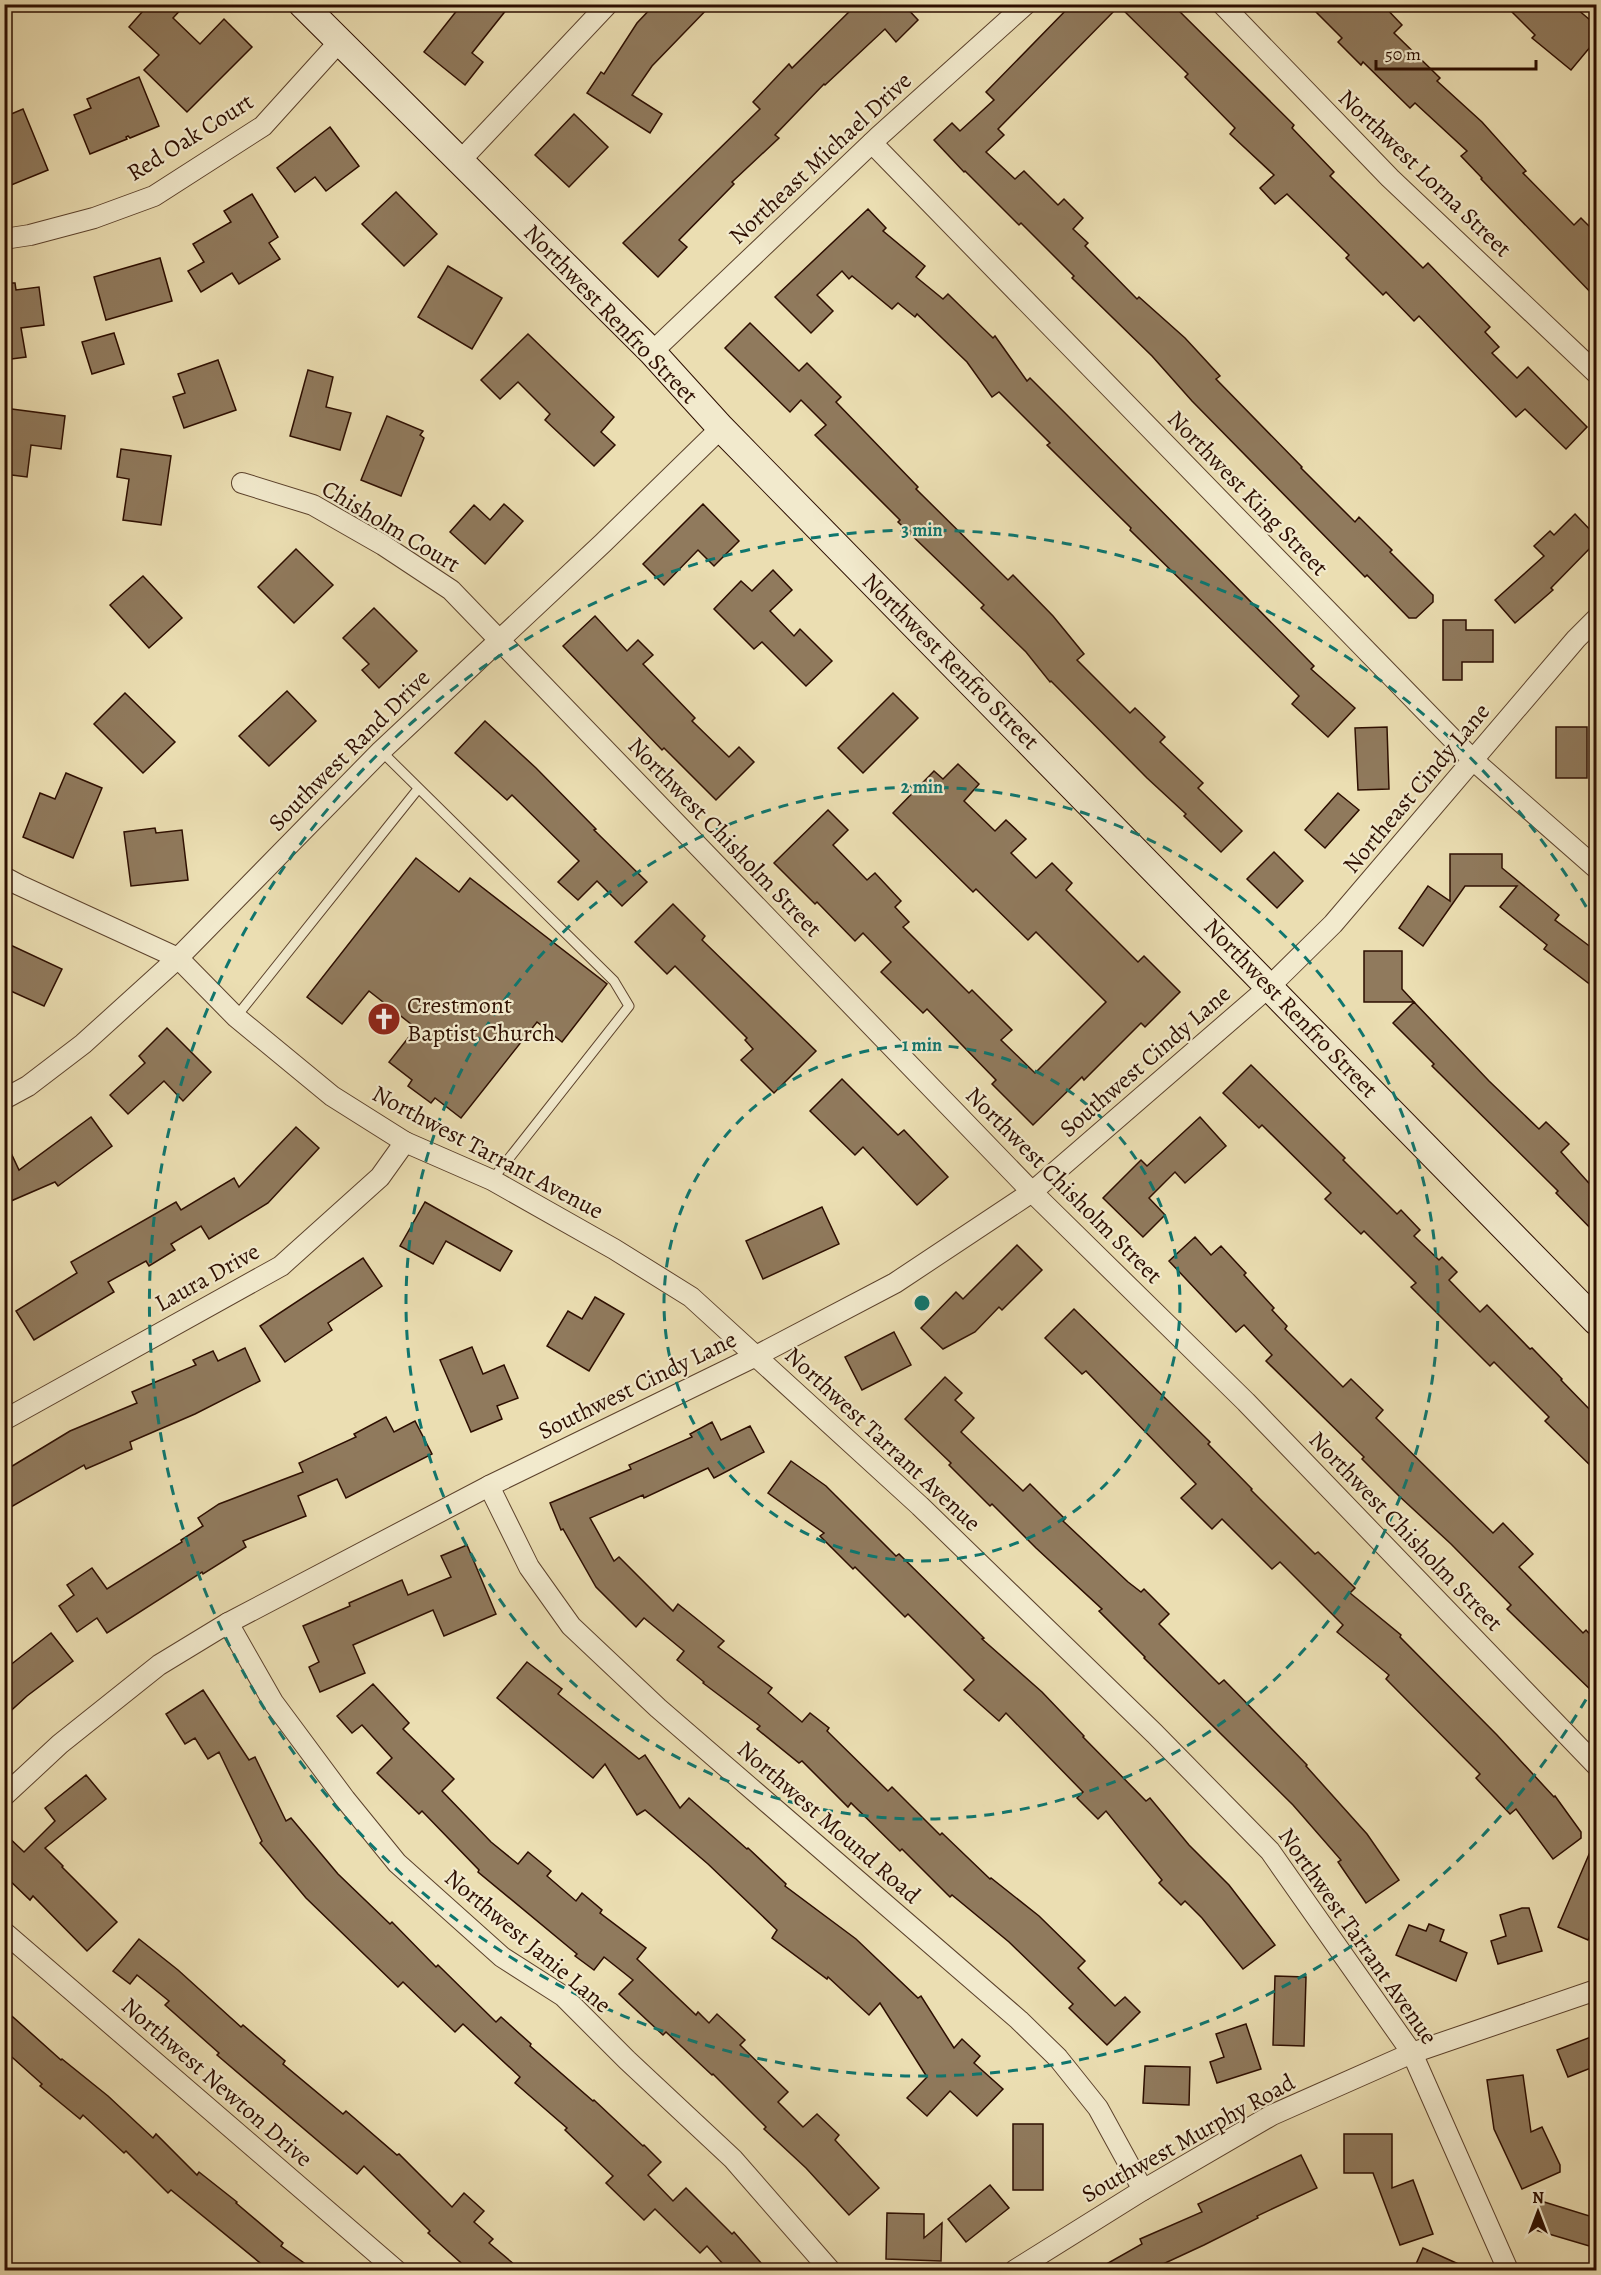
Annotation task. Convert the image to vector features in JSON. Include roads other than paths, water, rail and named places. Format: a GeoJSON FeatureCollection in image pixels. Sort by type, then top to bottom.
{"type":"FeatureCollection","features":[{"type":"Feature","properties":{"kind":"main road","name":"Northwest Renfro Street"},"geometry":{"type":"LineString","coordinates":[[302,4],[652,352],[721,428],[1596,1321]]}},
{"type":"Feature","properties":{"kind":"street"},"geometry":{"type":"LineString","coordinates":[[460,161],[608,4]]}},
{"type":"Feature","properties":{"kind":"street","name":"Northeast Michael Drive"},"geometry":{"type":"LineString","coordinates":[[652,352],[872,143],[1026,4]]}},
{"type":"Feature","properties":{"kind":"street","name":"Northwest Lorna Street"},"geometry":{"type":"LineString","coordinates":[[1222,4],[1390,178],[1596,373]]}},
{"type":"Feature","properties":{"kind":"street","name":"Red Oak Court"},"geometry":{"type":"LineString","coordinates":[[4,239],[30,235],[94,218],[154,196],[263,126],[339,42]]}},
{"type":"Feature","properties":{"kind":"street","name":"Northwest King Street"},"geometry":{"type":"LineString","coordinates":[[872,143],[1473,760],[1596,868]]}},
{"type":"Feature","properties":{"kind":"street","name":"Southwest Rand Drive"},"geometry":{"type":"LineString","coordinates":[[4,1099],[28,1086],[83,1044],[178,958],[381,752],[498,639],[603,543],[721,428]]}},
{"type":"Feature","properties":{"kind":"street","name":"Chisholm Court"},"geometry":{"type":"LineString","coordinates":[[242,483],[313,505],[383,545],[451,590],[498,639]]}},
{"type":"Feature","properties":{"kind":"street","name":"Northeast Cindy Lane"},"geometry":{"type":"LineString","coordinates":[[1270,986],[1333,924],[1576,639],[1596,619]]}},
{"type":"Feature","properties":{"kind":"street","name":"Northwest Chisholm Street"},"geometry":{"type":"LineString","coordinates":[[498,639],[1032,1192],[1246,1402],[1596,1765]]}},
{"type":"Feature","properties":{"kind":"street","name":"Northwest Tarrant Avenue"},"geometry":{"type":"LineString","coordinates":[[4,877],[178,958],[236,1017],[332,1096],[405,1142],[492,1180],[614,1249],[692,1298],[920,1506],[1155,1734],[1270,1851],[1412,2053],[1508,2271]]}},
{"type":"Feature","properties":{"kind":"street","name":"Southwest Cindy Lane"},"geometry":{"type":"LineString","coordinates":[[4,1796],[60,1744],[159,1665],[228,1623],[489,1486],[756,1356],[895,1283],[1032,1192],[1270,986]]}},
{"type":"Feature","properties":{"kind":"street","name":"Laura Drive"},"geometry":{"type":"LineString","coordinates":[[4,1419],[281,1266],[380,1177],[405,1142]]}},
{"type":"Feature","properties":{"kind":"street","name":"Northwest Mound Road"},"geometry":{"type":"LineString","coordinates":[[489,1486],[529,1567],[571,1626],[658,1708],[1019,2020],[1058,2058],[1098,2108],[1143,2190]]}},
{"type":"Feature","properties":{"kind":"street","name":"Northwest Janie Lane"},"geometry":{"type":"LineString","coordinates":[[228,1623],[273,1702],[345,1800],[397,1863],[502,1957],[563,1996],[627,2060],[733,2158],[830,2271]]}},
{"type":"Feature","properties":{"kind":"street","name":"Northwest Newton Drive"},"geometry":{"type":"LineString","coordinates":[[4,1932],[396,2271]]}},
{"type":"Feature","properties":{"kind":"street","name":"Southwest Murphy Road"},"geometry":{"type":"LineString","coordinates":[[1015,2271],[1143,2190],[1272,2115],[1412,2053],[1596,1990]]}},
{"type":"Feature","properties":{"kind":"lane"},"geometry":{"type":"LineString","coordinates":[[381,752],[614,981],[629,1006],[492,1180]]}},
{"type":"Feature","properties":{"kind":"lane"},"geometry":{"type":"LineString","coordinates":[[236,1017],[418,789]]}},
{"type":"Feature","properties":{"kind":"place","name":"Crestmont Baptist Church"},"geometry":{"type":"Point","coordinates":[384,1019]}}]}
